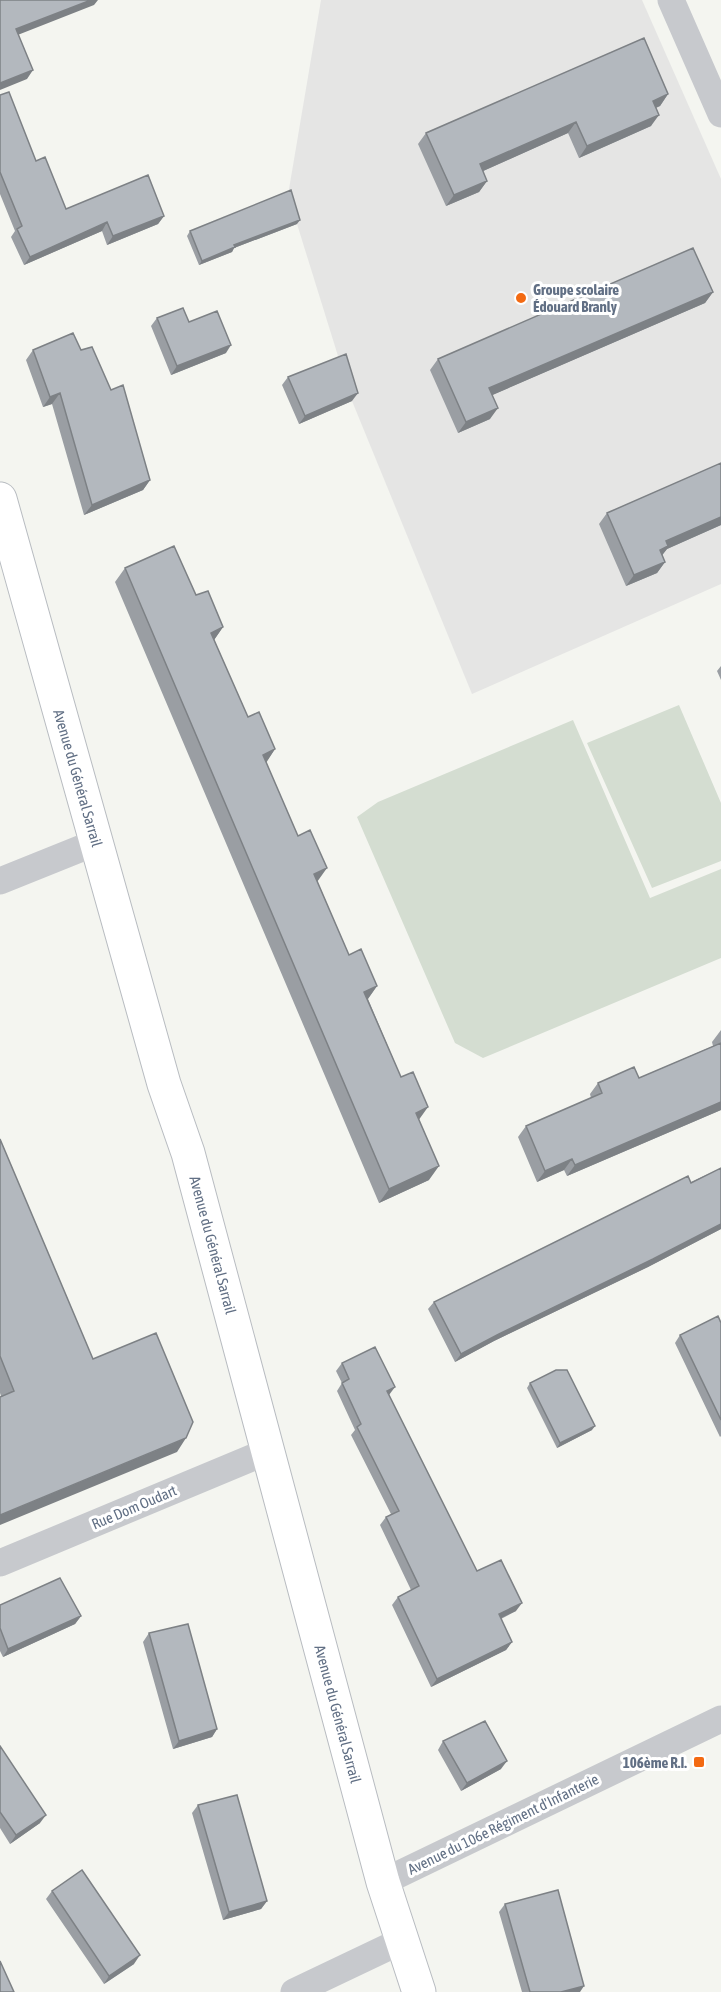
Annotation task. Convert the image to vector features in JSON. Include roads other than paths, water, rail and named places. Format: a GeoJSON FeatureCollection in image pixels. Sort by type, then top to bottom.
{"type":"FeatureCollection","features":[{"type":"Feature","properties":{"kind":"main road","name":"Avenue du Général Sarrail"},"geometry":{"type":"LineString","coordinates":[[0,499],[164,1084],[188,1153],[383,1882],[419,1992]]}},
{"type":"Feature","properties":{"kind":"street"},"geometry":{"type":"LineString","coordinates":[[671,0],[721,114]]}},
{"type":"Feature","properties":{"kind":"street"},"geometry":{"type":"LineString","coordinates":[[0,881],[97,842]]}},
{"type":"Feature","properties":{"kind":"street","name":"Rue Dom Oudart"},"geometry":{"type":"LineString","coordinates":[[0,1563],[268,1452]]}},
{"type":"Feature","properties":{"kind":"street","name":"Avenue du 106e Régiment d'Infanterie"},"geometry":{"type":"LineString","coordinates":[[383,1882],[721,1719]]}},
{"type":"Feature","properties":{"kind":"street"},"geometry":{"type":"LineString","coordinates":[[294,1992],[401,1941]]}},
{"type":"Feature","properties":{"kind":"place","name":"Groupe scolaire Édouard Branly"},"geometry":{"type":"Point","coordinates":[521,298]}},
{"type":"Feature","properties":{"kind":"place","name":"106ème R.I."},"geometry":{"type":"Point","coordinates":[699,1762]}}]}
